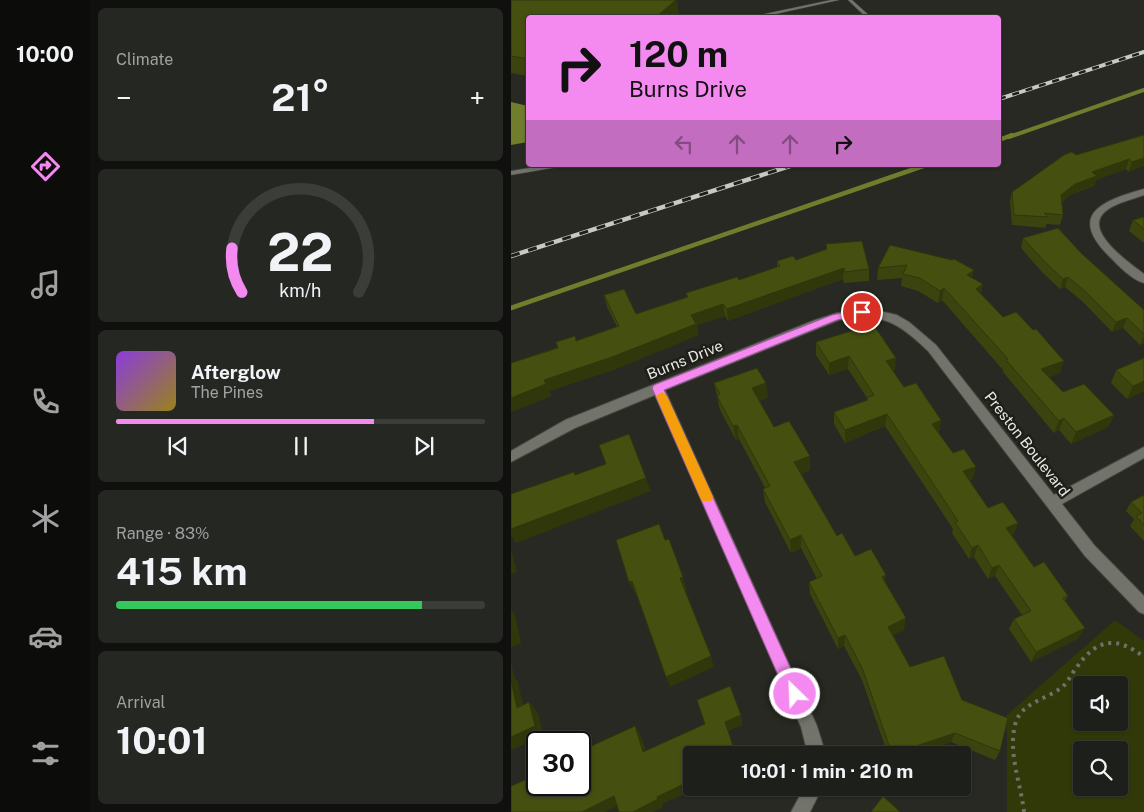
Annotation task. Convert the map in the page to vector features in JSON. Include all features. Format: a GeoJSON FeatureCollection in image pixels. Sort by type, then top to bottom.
{"type":"FeatureCollection","features":[{"type":"Feature","properties":{"kind":"street"},"geometry":{"type":"LineString","coordinates":[[1144,192],[1097,214],[1093,225],[1093,231],[1102,243],[1144,280]]}},
{"type":"Feature","properties":{"kind":"street","name":"Burns Drive"},"geometry":{"type":"LineString","coordinates":[[511,457],[570,424],[835,317],[848,313],[877,313]]}},
{"type":"Feature","properties":{"kind":"street","name":"Preston Boulevard"},"geometry":{"type":"LineString","coordinates":[[877,313],[913,328],[932,348],[1052,503],[1111,575],[1144,608]]}},
{"type":"Feature","properties":{"kind":"street"},"geometry":{"type":"LineString","coordinates":[[658,388],[809,726],[815,746]]}},
{"type":"Feature","properties":{"kind":"street"},"geometry":{"type":"LineString","coordinates":[[1052,503],[1144,452]]}},
{"type":"Feature","properties":{"kind":"street"},"geometry":{"type":"LineString","coordinates":[[800,812],[809,796]]}},
{"type":"Feature","properties":{"kind":"lane"},"geometry":{"type":"LineString","coordinates":[[763,15],[837,0]]}},
{"type":"Feature","properties":{"kind":"lane"},"geometry":{"type":"LineString","coordinates":[[850,0],[867,15]]}},
{"type":"Feature","properties":{"kind":"lane"},"geometry":{"type":"LineString","coordinates":[[511,173],[546,167]]}},
{"type":"Feature","properties":{"kind":"path"},"geometry":{"type":"LineString","coordinates":[[1024,812],[1016,771],[1015,753],[1015,724],[1021,711],[1063,687],[1077,666],[1095,648],[1105,642],[1119,642],[1135,649],[1144,657]]}},
{"type":"Feature","properties":{"kind":"shaded area"},"geometry":{"type":"Polygon","coordinates":[[[511,102],[526,106],[526,142],[511,145],[511,102]]]}},
{"type":"Feature","properties":{"kind":"shaded area"},"geometry":{"type":"Polygon","coordinates":[[[1115,620],[1144,641],[1144,812],[1007,812],[1007,715],[1115,620]]]}},
{"type":"Feature","properties":{"kind":"building"},"geometry":{"type":"Polygon","coordinates":[[[511,0],[676,0],[658,15],[526,15],[526,58],[511,56],[511,0]]]}},
{"type":"Feature","properties":{"kind":"building"},"geometry":{"type":"Polygon","coordinates":[[[1144,135],[1144,158],[1132,162],[1129,159],[1092,172],[1097,176],[1075,184],[1061,195],[1063,215],[1044,213],[1048,217],[1014,215],[1012,192],[1064,155],[1072,152],[1076,155],[1144,135]]]}},
{"type":"Feature","properties":{"kind":"building"},"geometry":{"type":"Polygon","coordinates":[[[1144,217],[1144,229],[1133,220],[1144,217]]]}},
{"type":"Feature","properties":{"kind":"building"},"geometry":{"type":"Polygon","coordinates":[[[1058,228],[1081,253],[1144,310],[1144,334],[1127,318],[1116,322],[1068,277],[1063,279],[1023,238],[1058,228]]]}},
{"type":"Feature","properties":{"kind":"building"},"geometry":{"type":"Polygon","coordinates":[[[862,241],[869,269],[844,272],[844,268],[727,309],[723,304],[691,315],[696,324],[612,357],[544,380],[546,384],[511,398],[511,363],[558,348],[556,342],[575,336],[576,341],[619,326],[604,295],[624,289],[636,314],[688,297],[686,293],[737,277],[739,280],[780,266],[777,261],[793,256],[796,260],[827,249],[826,244],[862,241]]]}},
{"type":"Feature","properties":{"kind":"building"},"geometry":{"type":"Polygon","coordinates":[[[890,245],[954,259],[974,270],[967,275],[983,284],[976,289],[1003,317],[1016,312],[1033,330],[1036,329],[1064,361],[1041,369],[1063,392],[1084,384],[1114,415],[1076,432],[1064,418],[1059,421],[1006,360],[1008,359],[944,288],[940,291],[920,278],[903,274],[907,265],[878,268],[890,245]]]}},
{"type":"Feature","properties":{"kind":"building"},"geometry":{"type":"Polygon","coordinates":[[[873,324],[896,358],[886,361],[904,387],[916,383],[941,420],[932,424],[953,453],[964,449],[976,467],[963,471],[988,508],[1003,502],[1018,523],[1006,528],[1034,567],[1044,562],[1068,596],[1063,598],[1085,628],[1036,652],[1014,619],[1031,611],[999,565],[992,568],[978,545],[972,548],[955,522],[958,521],[887,414],[845,430],[834,412],[868,400],[867,398],[874,395],[849,356],[829,363],[816,342],[873,324]]]}},
{"type":"Feature","properties":{"kind":"building"},"geometry":{"type":"Polygon","coordinates":[[[1144,358],[1144,381],[1133,386],[1116,370],[1144,358]]]}},
{"type":"Feature","properties":{"kind":"building"},"geometry":{"type":"Polygon","coordinates":[[[757,368],[766,383],[752,388],[774,427],[789,421],[810,456],[794,462],[837,536],[842,533],[855,556],[871,549],[886,575],[882,577],[906,618],[888,627],[910,667],[944,656],[962,700],[1008,718],[1000,751],[955,733],[916,746],[889,746],[863,670],[845,635],[838,638],[809,582],[822,576],[801,535],[790,540],[763,489],[770,486],[737,425],[733,426],[717,396],[720,394],[714,383],[757,368]]]}},
{"type":"Feature","properties":{"kind":"building"},"geometry":{"type":"Polygon","coordinates":[[[629,434],[646,478],[511,529],[511,494],[574,472],[575,475],[606,464],[599,445],[629,434]]]}},
{"type":"Feature","properties":{"kind":"building"},"geometry":{"type":"Polygon","coordinates":[[[1144,495],[1144,525],[1136,516],[1142,513],[1131,502],[1144,495]]]}},
{"type":"Feature","properties":{"kind":"building"},"geometry":{"type":"Polygon","coordinates":[[[659,524],[665,540],[669,539],[683,577],[680,578],[711,656],[666,677],[632,581],[629,582],[616,540],[659,524]]]}},
{"type":"Feature","properties":{"kind":"building"},"geometry":{"type":"Polygon","coordinates":[[[511,680],[517,708],[529,702],[535,726],[511,737],[511,680]]]}},
{"type":"Feature","properties":{"kind":"building"},"geometry":{"type":"Polygon","coordinates":[[[730,686],[741,715],[725,722],[733,746],[683,746],[683,784],[657,797],[658,799],[633,812],[619,812],[614,796],[582,812],[511,812],[511,786],[526,780],[526,796],[591,796],[591,746],[635,726],[643,752],[705,724],[697,700],[730,686]]]}},
{"type":"Feature","properties":{"kind":"building"},"geometry":{"type":"Polygon","coordinates":[[[883,796],[900,812],[871,812],[883,796]]]}},
{"type":"Feature","properties":{"kind":"waterway"},"geometry":{"type":"LineString","coordinates":[[1009,137],[1144,90]]}},
{"type":"Feature","properties":{"kind":"waterway"},"geometry":{"type":"LineString","coordinates":[[1001,139],[1012,135]]}},
{"type":"Feature","properties":{"kind":"waterway"},"geometry":{"type":"LineString","coordinates":[[511,308],[920,167]]}},
{"type":"Feature","properties":{"kind":"railway"},"geometry":{"type":"LineString","coordinates":[[1001,98],[1144,52]]}},
{"type":"Feature","properties":{"kind":"railway"},"geometry":{"type":"LineString","coordinates":[[511,256],[787,167]]}},
{"type":"Feature","properties":{"kind":"slow traffic"},"geometry":{"type":"LineString","coordinates":[[662,396],[707,497]]}},
{"type":"Feature","properties":{"kind":"route"},"geometry":{"type":"LineString","coordinates":[[795,694],[658,388],[835,317],[848,313],[862,312]]}}]}
